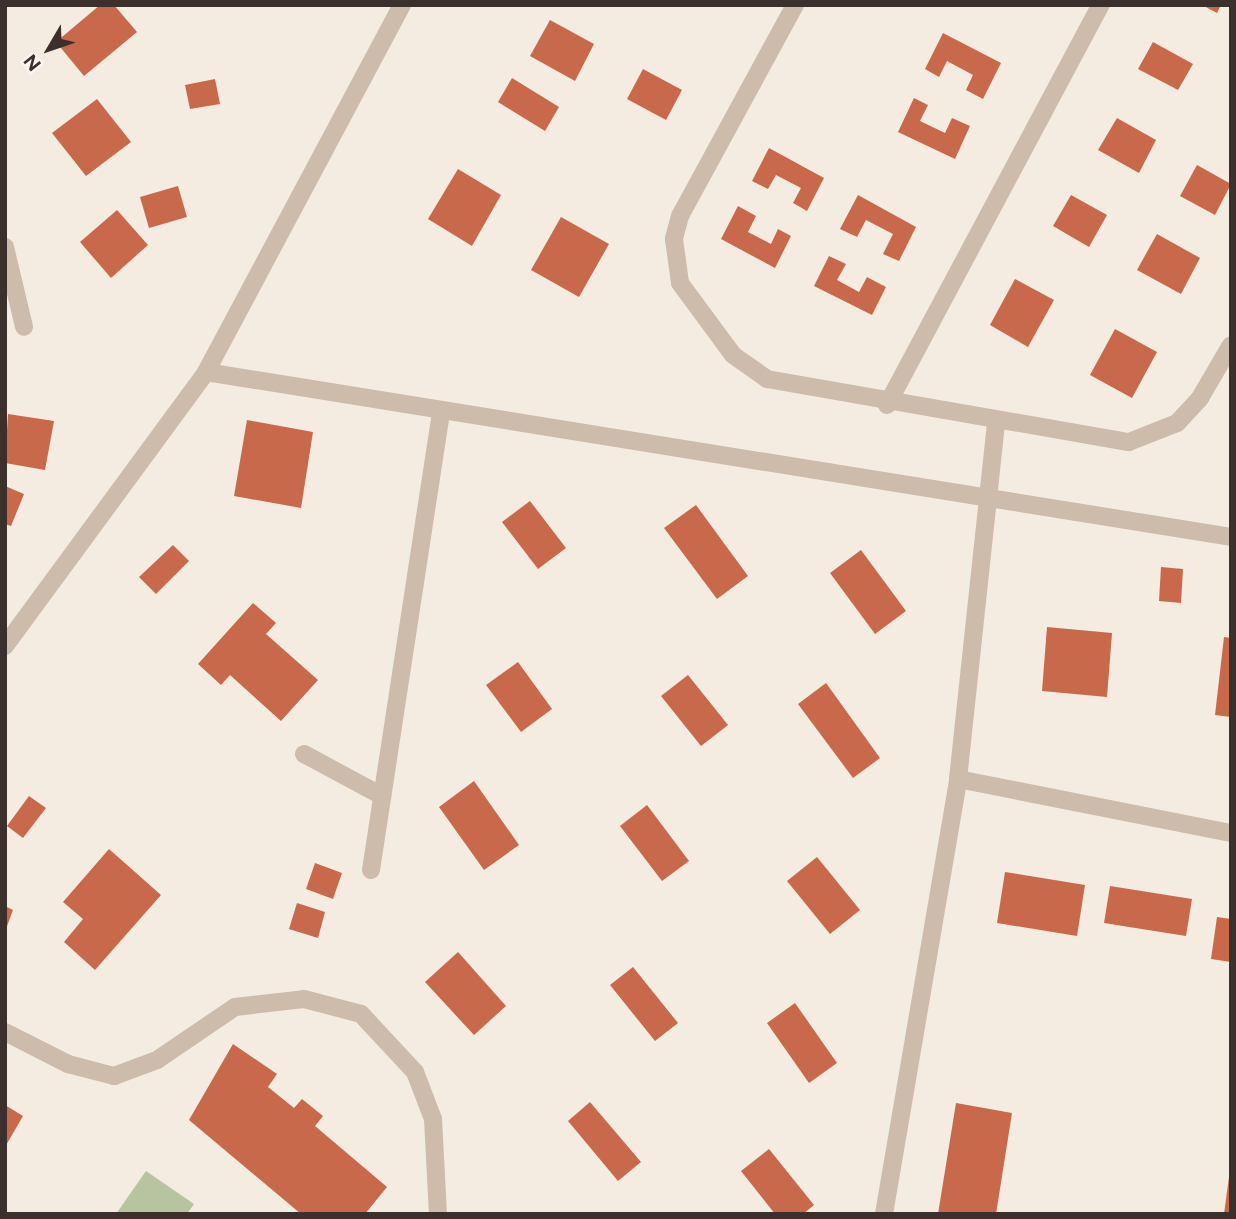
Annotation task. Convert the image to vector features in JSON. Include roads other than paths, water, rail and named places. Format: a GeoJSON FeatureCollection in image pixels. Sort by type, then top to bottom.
{"type":"FeatureCollection","features":[{"type":"Feature","properties":{"kind":"street"},"geometry":{"type":"LineString","coordinates":[[5,646],[206,372],[402,5]]}},
{"type":"Feature","properties":{"kind":"street"},"geometry":{"type":"LineString","coordinates":[[795,5],[680,216],[674,239],[680,283],[733,355],[767,379],[996,423],[1129,442],[1153,437],[1200,398],[1231,345]]}},
{"type":"Feature","properties":{"kind":"street"},"geometry":{"type":"LineString","coordinates":[[887,404],[1101,5]]}},
{"type":"Feature","properties":{"kind":"street"},"geometry":{"type":"LineString","coordinates":[[5,247],[24,327]]}},
{"type":"Feature","properties":{"kind":"street"},"geometry":{"type":"LineString","coordinates":[[206,372],[441,412],[1231,537]]}},
{"type":"Feature","properties":{"kind":"street"},"geometry":{"type":"LineString","coordinates":[[371,870],[441,412]]}},
{"type":"Feature","properties":{"kind":"street"},"geometry":{"type":"LineString","coordinates":[[884,1214],[958,779],[996,423]]}},
{"type":"Feature","properties":{"kind":"street"},"geometry":{"type":"LineString","coordinates":[[304,754],[382,796]]}},
{"type":"Feature","properties":{"kind":"street"},"geometry":{"type":"LineString","coordinates":[[958,779],[1231,833]]}},
{"type":"Feature","properties":{"kind":"street"},"geometry":{"type":"LineString","coordinates":[[5,1031],[68,1064],[114,1076],[157,1060],[235,1007],[304,999],[361,1014],[415,1072],[433,1119],[438,1214]]}}]}
